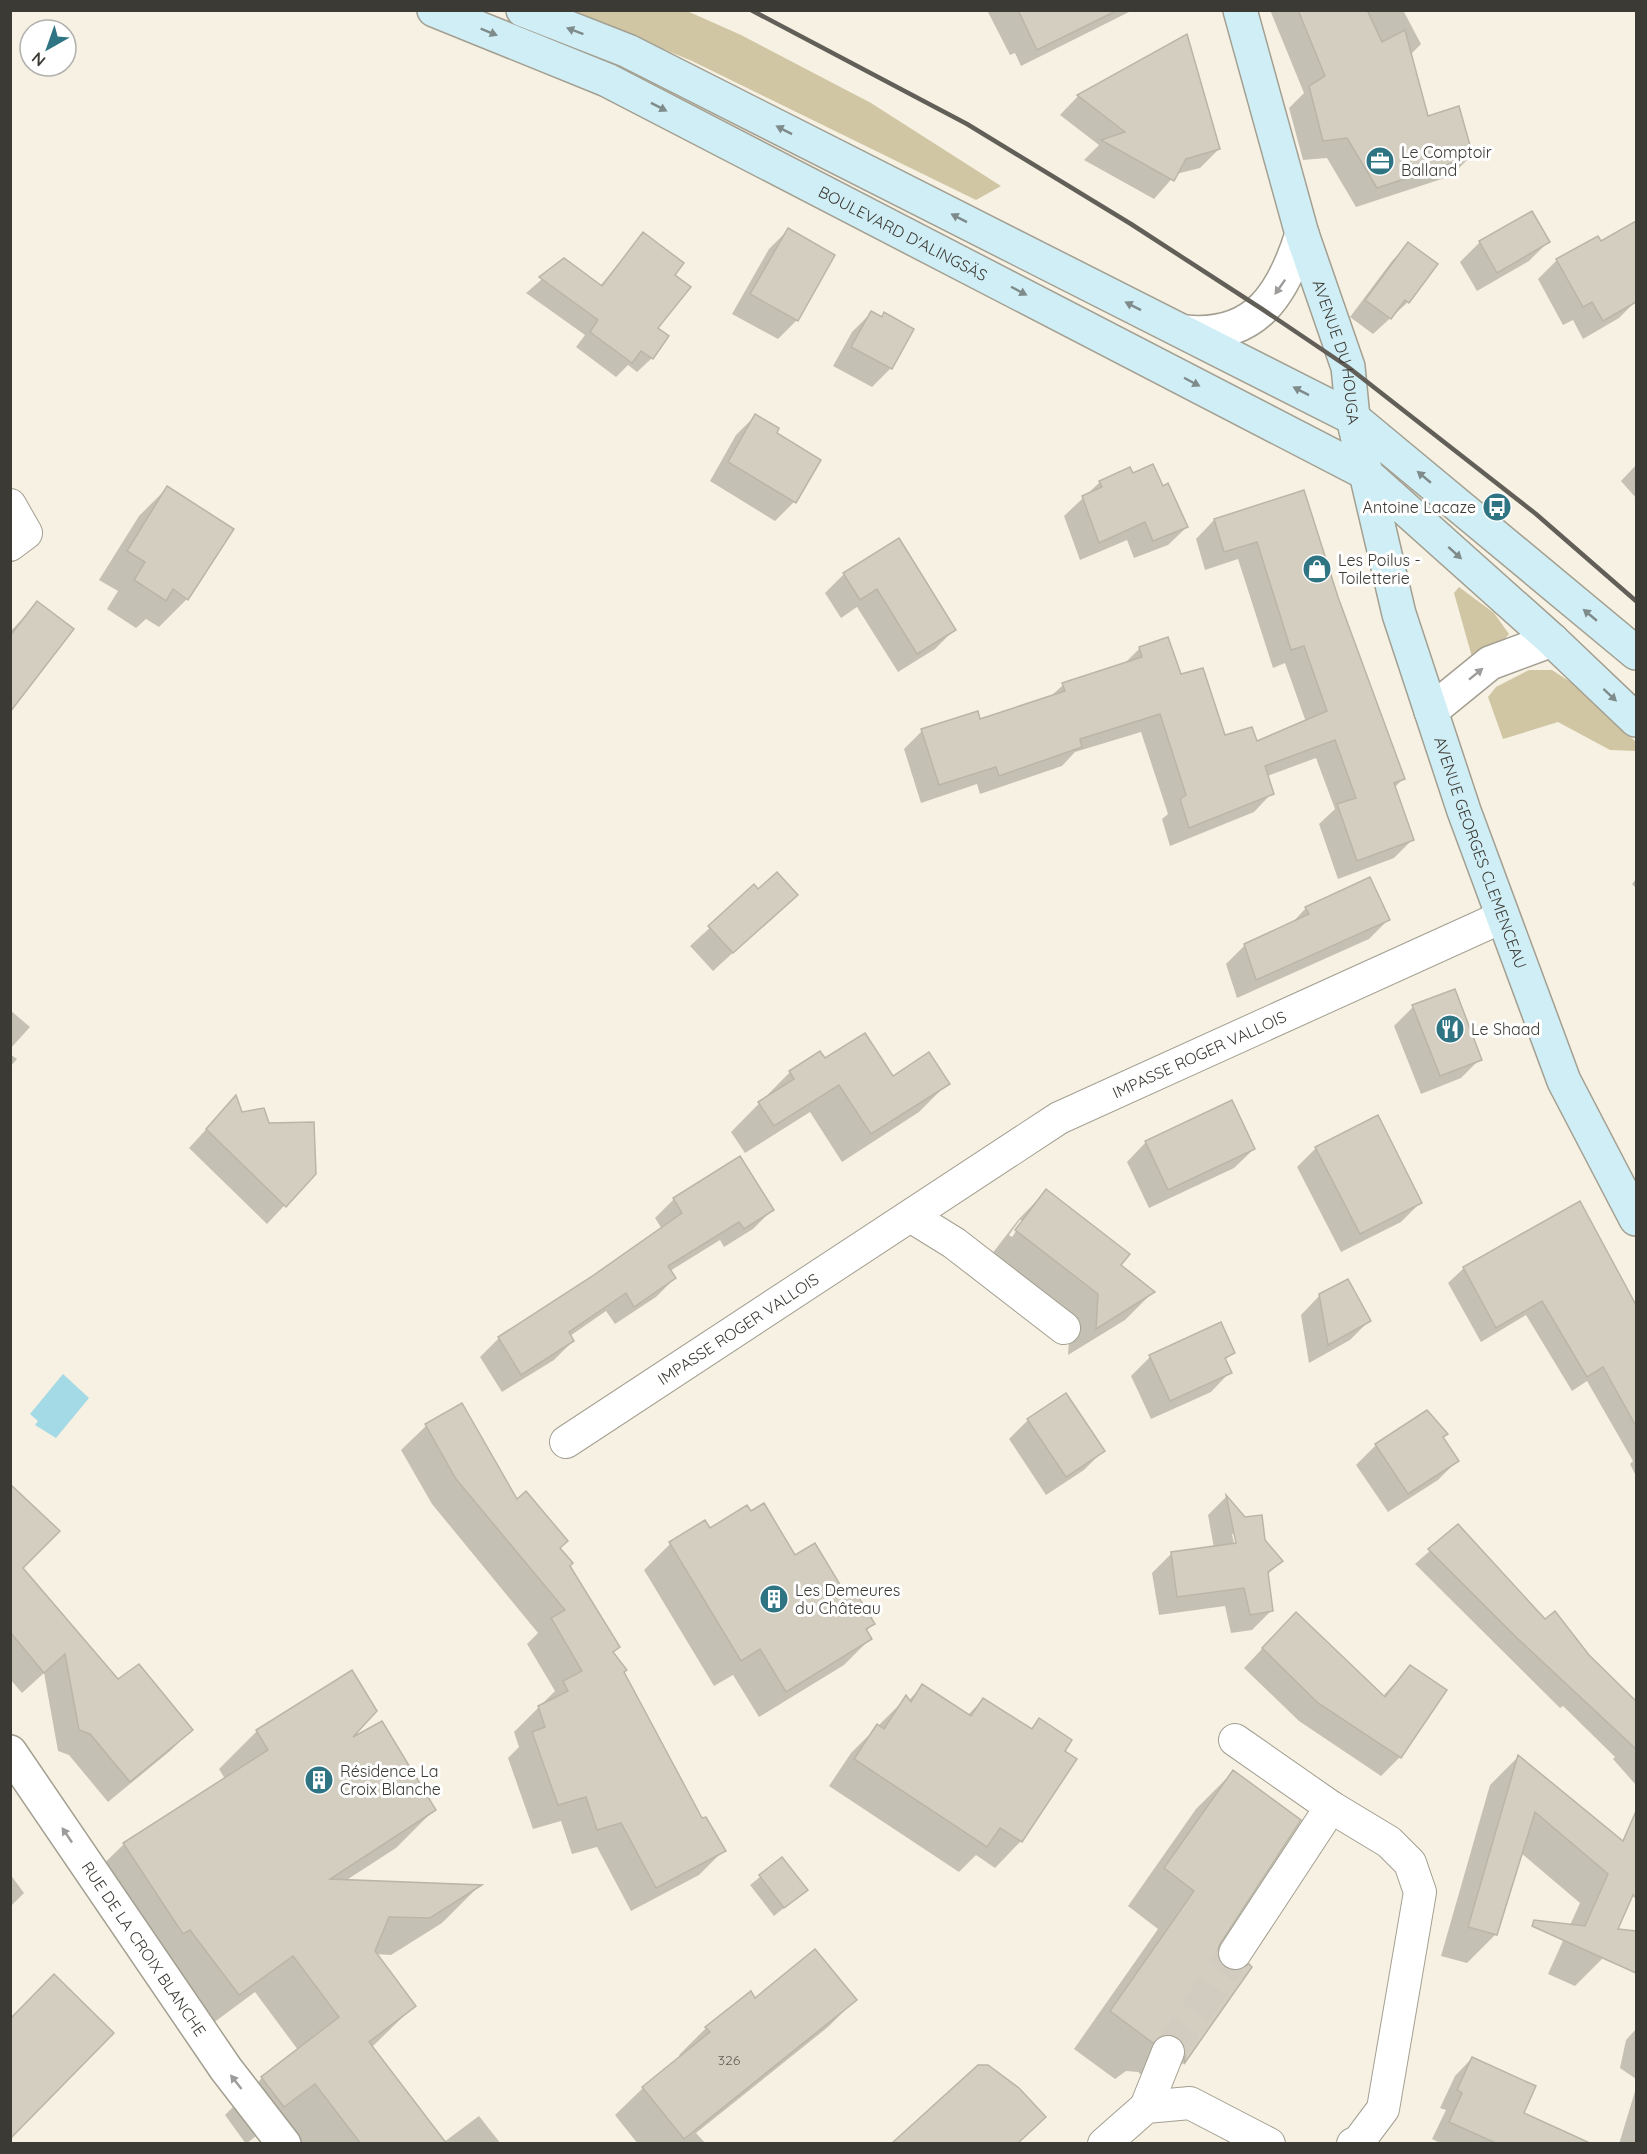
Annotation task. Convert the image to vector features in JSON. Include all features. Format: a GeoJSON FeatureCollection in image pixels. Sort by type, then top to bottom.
{"type":"FeatureCollection","features":[{"type":"Feature","properties":{"kind":"main road","name":"BOULEVARD D'ALINGSÄS"},"geometry":{"type":"LineString","coordinates":[[434,10],[607,80],[1364,471],[1552,640],[1636,720]]}},
{"type":"Feature","properties":{"kind":"main road"},"geometry":{"type":"LineString","coordinates":[[523,10],[628,51],[1353,418],[1636,653]]}},
{"type":"Feature","properties":{"kind":"main road","name":"AVENUE DU HOUGA"},"geometry":{"type":"LineString","coordinates":[[1240,10],[1302,234],[1348,367],[1353,418],[1364,471]]}},
{"type":"Feature","properties":{"kind":"main road","name":"AVENUE GEORGES CLEMENCEAU"},"geometry":{"type":"LineString","coordinates":[[1364,471],[1399,614],[1502,917],[1564,1081],[1636,1219]]}},
{"type":"Feature","properties":{"kind":"street","name":"AVENUE DU HOUGA"},"geometry":{"type":"LineString","coordinates":[[1185,332],[1221,331],[1244,322],[1262,309],[1281,288],[1291,269],[1302,234]]}},
{"type":"Feature","properties":{"kind":"street"},"geometry":{"type":"LineString","coordinates":[[10,505],[26,533],[10,545]]}},
{"type":"Feature","properties":{"kind":"street"},"geometry":{"type":"LineString","coordinates":[[1431,711],[1490,663],[1552,640]]}},
{"type":"Feature","properties":{"kind":"street","name":"IMPASSE ROGER VALLOIS"},"geometry":{"type":"LineString","coordinates":[[566,1442],[912,1217],[1059,1118],[1502,917]]}},
{"type":"Feature","properties":{"kind":"street"},"geometry":{"type":"LineString","coordinates":[[912,1217],[954,1243],[1064,1328]]}},
{"type":"Feature","properties":{"kind":"street"},"geometry":{"type":"LineString","coordinates":[[1235,1740],[1331,1807],[1389,1842],[1410,1863],[1420,1892],[1383,2109],[1359,2141],[1353,2144]]}},
{"type":"Feature","properties":{"kind":"street","name":"RUE DE LA CROIX BLANCHE"},"geometry":{"type":"LineString","coordinates":[[10,1752],[226,2069],[284,2144]]}},
{"type":"Feature","properties":{"kind":"street"},"geometry":{"type":"LineString","coordinates":[[1235,1953],[1331,1807]]}},
{"type":"Feature","properties":{"kind":"street"},"geometry":{"type":"LineString","coordinates":[[1104,2144],[1146,2107],[1168,2052]]}},
{"type":"Feature","properties":{"kind":"street"},"geometry":{"type":"LineString","coordinates":[[1146,2107],[1190,2103],[1269,2144]]}},
{"type":"Feature","properties":{"kind":"shaded area"},"geometry":{"type":"Polygon","coordinates":[[[572,11],[687,11],[741,35],[871,103],[1001,186],[976,200],[692,61],[572,11]]]}},
{"type":"Feature","properties":{"kind":"shaded area"},"geometry":{"type":"Polygon","coordinates":[[[1459,587],[1494,613],[1509,634],[1503,641],[1472,657],[1454,593],[1459,587]]]}},
{"type":"Feature","properties":{"kind":"shaded area"},"geometry":{"type":"Polygon","coordinates":[[[1529,670],[1552,670],[1581,689],[1636,742],[1636,751],[1610,750],[1558,722],[1503,739],[1488,697],[1496,687],[1529,670]]]}},
{"type":"Feature","properties":{"kind":"water"},"geometry":{"type":"Polygon","coordinates":[[[63,1374],[89,1398],[56,1438],[35,1425],[38,1421],[30,1414],[63,1374]]]}},
{"type":"Feature","properties":{"kind":"building"},"geometry":{"type":"Polygon","coordinates":[[[1018,10],[1118,10],[1037,50],[1018,10]]]}},
{"type":"Feature","properties":{"kind":"building"},"geometry":{"type":"Polygon","coordinates":[[[1298,10],[1367,10],[1382,42],[1405,30],[1428,116],[1459,106],[1473,156],[1377,188],[1347,138],[1323,141],[1309,86],[1325,76],[1298,10]]]}},
{"type":"Feature","properties":{"kind":"building"},"geometry":{"type":"Polygon","coordinates":[[[1187,34],[1220,149],[1186,159],[1174,181],[1101,140],[1125,132],[1077,95],[1187,34]]]}},
{"type":"Feature","properties":{"kind":"building"},"geometry":{"type":"Polygon","coordinates":[[[1532,211],[1550,242],[1497,273],[1479,241],[1532,211]]]}},
{"type":"Feature","properties":{"kind":"building"},"geometry":{"type":"Polygon","coordinates":[[[1636,221],[1636,302],[1603,321],[1592,302],[1583,307],[1556,259],[1598,236],[1601,241],[1636,221]]]}},
{"type":"Feature","properties":{"kind":"building"},"geometry":{"type":"Polygon","coordinates":[[[788,228],[835,255],[798,321],[750,294],[788,228]]]}},
{"type":"Feature","properties":{"kind":"building"},"geometry":{"type":"Polygon","coordinates":[[[643,232],[684,263],[675,275],[691,287],[658,328],[669,336],[653,359],[641,351],[632,363],[590,332],[598,320],[539,277],[564,258],[602,286],[643,232]]]}},
{"type":"Feature","properties":{"kind":"building"},"geometry":{"type":"Polygon","coordinates":[[[1408,242],[1438,264],[1409,303],[1405,300],[1391,319],[1365,300],[1408,242]]]}},
{"type":"Feature","properties":{"kind":"building"},"geometry":{"type":"Polygon","coordinates":[[[871,311],[882,317],[884,312],[914,329],[892,369],[851,347],[871,311]]]}},
{"type":"Feature","properties":{"kind":"building"},"geometry":{"type":"Polygon","coordinates":[[[755,414],[779,428],[777,433],[821,460],[796,503],[728,462],[755,414]]]}},
{"type":"Feature","properties":{"kind":"building"},"geometry":{"type":"Polygon","coordinates":[[[1153,464],[1163,486],[1168,483],[1188,527],[1153,541],[1145,522],[1099,543],[1082,496],[1102,487],[1099,481],[1130,467],[1133,473],[1153,464]]]}},
{"type":"Feature","properties":{"kind":"building"},"geometry":{"type":"Polygon","coordinates":[[[167,486],[234,529],[188,600],[173,589],[166,601],[134,580],[145,562],[127,551],[167,486]]]}},
{"type":"Feature","properties":{"kind":"building"},"geometry":{"type":"Polygon","coordinates":[[[1304,490],[1338,597],[1405,779],[1394,783],[1414,840],[1357,861],[1337,804],[1356,798],[1335,740],[1265,766],[1274,794],[1189,828],[1180,799],[1186,795],[1160,714],[1080,739],[1082,747],[999,776],[996,767],[939,785],[921,729],[978,711],[980,719],[1065,691],[1062,683],[1142,657],[1139,647],[1168,637],[1181,674],[1203,668],[1225,735],[1252,727],[1257,741],[1327,711],[1304,646],[1291,650],[1257,542],[1224,552],[1214,519],[1304,490]]]}},
{"type":"Feature","properties":{"kind":"building"},"geometry":{"type":"Polygon","coordinates":[[[899,538],[956,630],[917,654],[877,589],[860,600],[843,573],[899,538]]]}},
{"type":"Feature","properties":{"kind":"building"},"geometry":{"type":"Polygon","coordinates":[[[37,601],[74,629],[10,712],[10,636],[37,601]]]}},
{"type":"Feature","properties":{"kind":"building"},"geometry":{"type":"Polygon","coordinates":[[[777,872],[798,895],[733,953],[708,926],[754,884],[758,889],[777,872]]]}},
{"type":"Feature","properties":{"kind":"building"},"geometry":{"type":"Polygon","coordinates":[[[1370,877],[1390,920],[1256,980],[1244,944],[1309,914],[1305,907],[1370,877]]]}},
{"type":"Feature","properties":{"kind":"building"},"geometry":{"type":"Polygon","coordinates":[[[1455,989],[1482,1060],[1440,1076],[1412,1005],[1455,989]]]}},
{"type":"Feature","properties":{"kind":"building"},"geometry":{"type":"Polygon","coordinates":[[[865,1033],[893,1076],[929,1052],[950,1084],[871,1134],[839,1085],[774,1126],[758,1102],[794,1079],[789,1071],[820,1051],[825,1058],[865,1033]]]}},
{"type":"Feature","properties":{"kind":"building"},"geometry":{"type":"Polygon","coordinates":[[[236,1095],[242,1112],[264,1108],[269,1123],[314,1122],[316,1174],[286,1207],[206,1129],[236,1095]]]}},
{"type":"Feature","properties":{"kind":"building"},"geometry":{"type":"Polygon","coordinates":[[[1232,1100],[1255,1149],[1168,1190],[1145,1141],[1232,1100]]]}},
{"type":"Feature","properties":{"kind":"building"},"geometry":{"type":"Polygon","coordinates":[[[1378,1115],[1422,1203],[1360,1234],[1315,1147],[1378,1115]]]}},
{"type":"Feature","properties":{"kind":"building"},"geometry":{"type":"Polygon","coordinates":[[[740,1156],[774,1210],[744,1229],[739,1222],[668,1266],[676,1278],[634,1307],[626,1293],[569,1332],[574,1341],[521,1375],[498,1337],[591,1277],[682,1213],[673,1198],[740,1156]]]}},
{"type":"Feature","properties":{"kind":"building"},"geometry":{"type":"Polygon","coordinates":[[[1046,1189],[1130,1254],[1121,1265],[1155,1292],[1096,1329],[1098,1294],[1015,1230],[1046,1189]]]}},
{"type":"Feature","properties":{"kind":"building"},"geometry":{"type":"Polygon","coordinates":[[[1580,1201],[1636,1305],[1636,1426],[1603,1367],[1587,1377],[1542,1301],[1496,1328],[1463,1267],[1580,1201]]]}},
{"type":"Feature","properties":{"kind":"building"},"geometry":{"type":"Polygon","coordinates":[[[1348,1279],[1371,1321],[1328,1345],[1319,1294],[1348,1279]]]}},
{"type":"Feature","properties":{"kind":"building"},"geometry":{"type":"Polygon","coordinates":[[[1221,1322],[1235,1353],[1225,1358],[1232,1373],[1170,1401],[1149,1355],[1221,1322]]]}},
{"type":"Feature","properties":{"kind":"building"},"geometry":{"type":"Polygon","coordinates":[[[1066,1393],[1105,1451],[1066,1477],[1027,1419],[1066,1393]]]}},
{"type":"Feature","properties":{"kind":"building"},"geometry":{"type":"Polygon","coordinates":[[[462,1403],[517,1499],[526,1491],[568,1541],[560,1548],[573,1563],[570,1566],[620,1647],[613,1652],[627,1670],[624,1672],[702,1818],[706,1817],[726,1851],[656,1888],[621,1823],[597,1830],[586,1797],[558,1805],[532,1732],[545,1727],[538,1706],[568,1691],[563,1681],[582,1671],[551,1618],[565,1610],[456,1479],[425,1424],[462,1403]]]}},
{"type":"Feature","properties":{"kind":"building"},"geometry":{"type":"Polygon","coordinates":[[[1427,1410],[1448,1434],[1443,1437],[1459,1461],[1408,1494],[1375,1444],[1427,1410]]]}},
{"type":"Feature","properties":{"kind":"building"},"geometry":{"type":"Polygon","coordinates":[[[10,1484],[60,1531],[23,1568],[118,1679],[139,1664],[193,1730],[130,1782],[90,1734],[79,1730],[65,1654],[44,1673],[10,1632],[10,1484]]]}},
{"type":"Feature","properties":{"kind":"building"},"geometry":{"type":"Polygon","coordinates":[[[1226,1495],[1245,1517],[1262,1515],[1265,1540],[1283,1561],[1268,1572],[1273,1611],[1250,1615],[1244,1588],[1177,1597],[1171,1552],[1236,1543],[1226,1495]]]}},
{"type":"Feature","properties":{"kind":"building","name":"Les Demeures du Château"},"geometry":{"type":"Polygon","coordinates":[[[764,1503],[795,1555],[815,1543],[845,1593],[853,1588],[875,1624],[866,1629],[872,1639],[786,1692],[760,1649],[741,1661],[669,1542],[705,1520],[710,1528],[747,1505],[751,1511],[764,1503]]]}},
{"type":"Feature","properties":{"kind":"building"},"geometry":{"type":"Polygon","coordinates":[[[1458,1524],[1545,1619],[1555,1611],[1589,1655],[1636,1701],[1636,1749],[1517,1638],[1428,1549],[1458,1524]]]}},
{"type":"Feature","properties":{"kind":"building"},"geometry":{"type":"Polygon","coordinates":[[[1296,1612],[1385,1697],[1410,1665],[1447,1690],[1401,1758],[1318,1703],[1262,1648],[1296,1612]]]}},
{"type":"Feature","properties":{"kind":"building"},"geometry":{"type":"Polygon","coordinates":[[[352,1670],[377,1711],[353,1737],[382,1721],[436,1810],[330,1879],[482,1885],[430,1918],[389,1917],[375,1951],[416,2006],[369,2042],[447,2144],[361,2144],[315,2084],[284,2107],[261,2077],[339,2017],[293,1956],[239,1995],[190,1930],[183,1934],[123,1843],[268,1750],[256,1730],[352,1670]]]}},
{"type":"Feature","properties":{"kind":"building"},"geometry":{"type":"Polygon","coordinates":[[[922,1684],[971,1716],[983,1698],[1032,1729],[1039,1718],[1072,1740],[1065,1751],[1077,1759],[1022,1842],[1000,1828],[987,1847],[854,1759],[877,1724],[884,1729],[906,1695],[911,1702],[922,1684]]]}},
{"type":"Feature","properties":{"kind":"building"},"geometry":{"type":"Polygon","coordinates":[[[1518,1755],[1623,1841],[1636,1811],[1636,1898],[1633,1895],[1618,1929],[1636,1931],[1636,1973],[1532,1926],[1534,1920],[1585,1926],[1608,1874],[1535,1812],[1497,1935],[1468,1927],[1518,1755]]]}},
{"type":"Feature","properties":{"kind":"building"},"geometry":{"type":"Polygon","coordinates":[[[1233,1770],[1301,1820],[1220,1944],[1217,1953],[1219,1961],[1225,1968],[1235,1971],[1249,1964],[1252,1967],[1184,2064],[1186,2049],[1182,2040],[1165,2034],[1153,2043],[1110,2011],[1194,1891],[1164,1868],[1233,1770]]]}},
{"type":"Feature","properties":{"kind":"building"},"geometry":{"type":"Polygon","coordinates":[[[782,1857],[808,1890],[784,1908],[759,1875],[782,1857]]]}},
{"type":"Feature","properties":{"kind":"building"},"geometry":{"type":"Polygon","coordinates":[[[815,1949],[857,2000],[684,2139],[642,2087],[710,2032],[705,2027],[751,1991],[755,1998],[815,1949]]]}},
{"type":"Feature","properties":{"kind":"building"},"geometry":{"type":"Polygon","coordinates":[[[54,1974],[114,2033],[10,2139],[10,2019],[54,1974]]]}},
{"type":"Feature","properties":{"kind":"building"},"geometry":{"type":"Polygon","coordinates":[[[1472,2057],[1536,2086],[1524,2113],[1592,2144],[1498,2144],[1449,2122],[1462,2093],[1457,2090],[1472,2057]]]}},
{"type":"Feature","properties":{"kind":"building"},"geometry":{"type":"Polygon","coordinates":[[[978,2065],[988,2065],[1019,2088],[1046,2117],[1017,2144],[891,2144],[978,2065]]]}},
{"type":"Feature","properties":{"kind":"tunnel"},"geometry":{"type":"LineString","coordinates":[[1168,2052],[1235,1953]]}},
{"type":"Feature","properties":{"kind":"railway"},"geometry":{"type":"LineString","coordinates":[[751,10],[967,124],[1131,224],[1262,309],[1348,367],[1536,514],[1636,601]]}},
{"type":"Feature","properties":{"kind":"place","name":"Le Comptoir Balland"},"geometry":{"type":"Point","coordinates":[1380,161]}},
{"type":"Feature","properties":{"kind":"place","name":"Antoine Lacaze"},"geometry":{"type":"Point","coordinates":[1497,507]}},
{"type":"Feature","properties":{"kind":"place","name":"Les Poilus - Toiletterie"},"geometry":{"type":"Point","coordinates":[1317,569]}},
{"type":"Feature","properties":{"kind":"place","name":"Le Shaad"},"geometry":{"type":"Point","coordinates":[1450,1029]}},
{"type":"Feature","properties":{"kind":"place","name":"Les Demeures du Château"},"geometry":{"type":"Point","coordinates":[774,1599]}},
{"type":"Feature","properties":{"kind":"place","name":"Résidence La Croix Blanche"},"geometry":{"type":"Point","coordinates":[319,1780]}}]}
